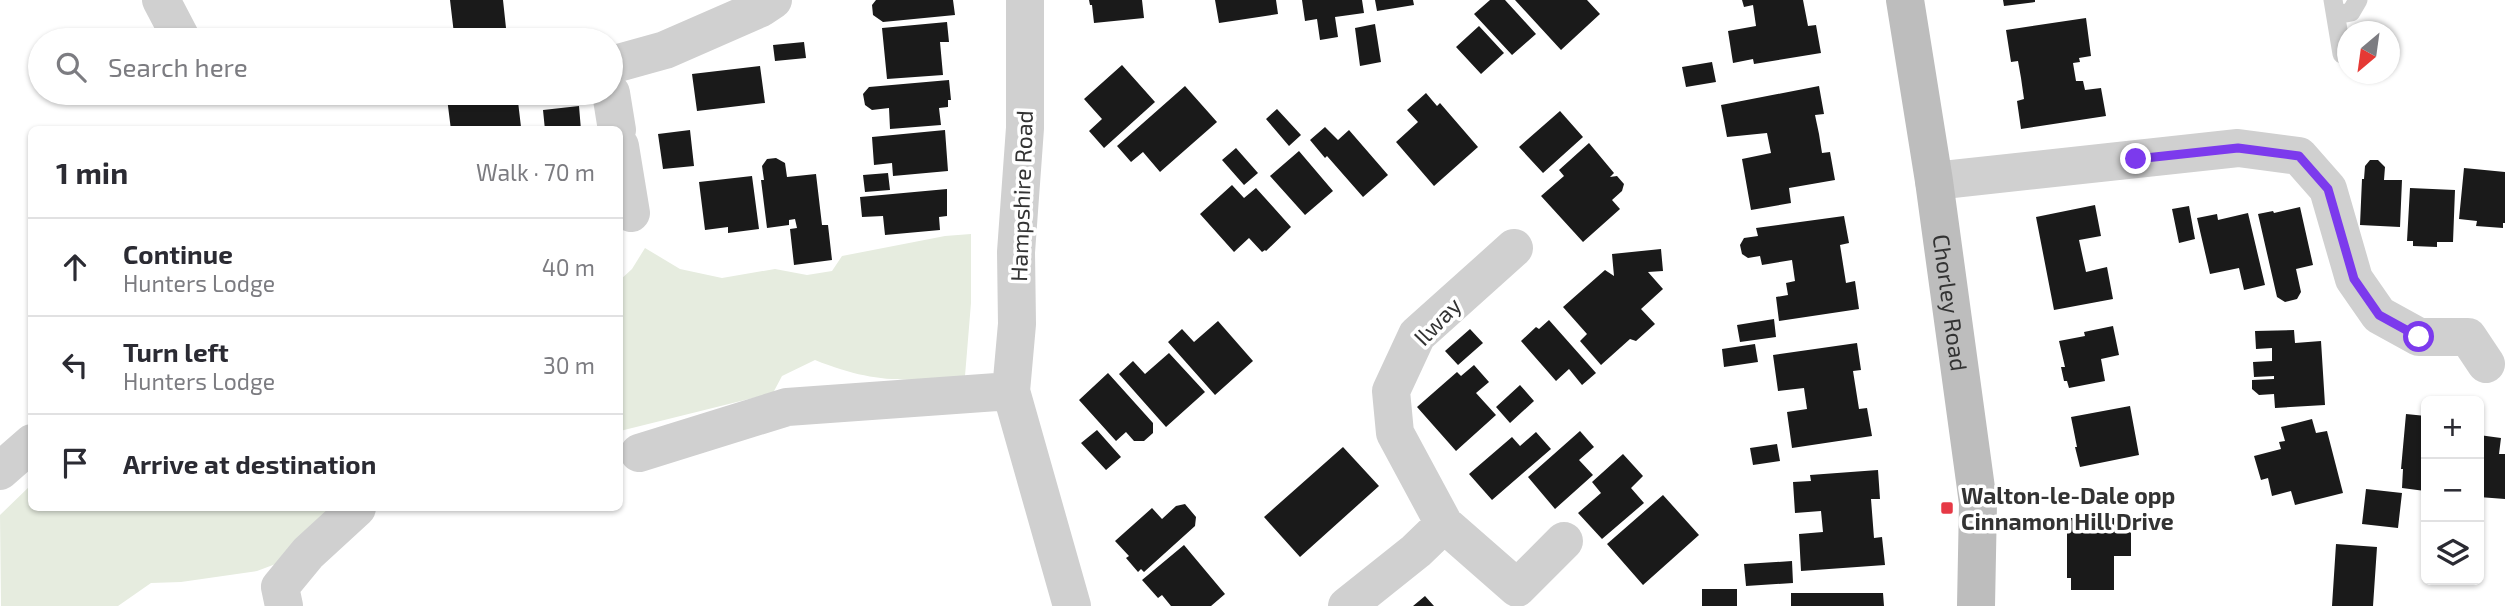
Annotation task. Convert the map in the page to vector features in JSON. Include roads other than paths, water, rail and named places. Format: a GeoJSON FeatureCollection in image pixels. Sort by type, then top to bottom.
{"type":"FeatureCollection","features":[{"type":"Feature","properties":{"kind":"main road","name":"Chorley Road"},"geometry":{"type":"LineString","coordinates":[[1905,0],[1934,181],[1978,503],[1976,606]]}},
{"type":"Feature","properties":{"kind":"street"},"geometry":{"type":"LineString","coordinates":[[162,0],[176,28]]}},
{"type":"Feature","properties":{"kind":"street"},"geometry":{"type":"LineString","coordinates":[[623,62],[665,50],[761,8],[773,0]]}},
{"type":"Feature","properties":{"kind":"street","name":"Hampshire Road"},"geometry":{"type":"LineString","coordinates":[[1025,0],[1025,128],[1016,252],[1017,324],[1011,391],[1072,606]]}},
{"type":"Feature","properties":{"kind":"street"},"geometry":{"type":"LineString","coordinates":[[613,105],[616,126]]}},
{"type":"Feature","properties":{"kind":"street"},"geometry":{"type":"LineString","coordinates":[[1934,181],[2238,148],[2299,156],[2328,189],[2354,279],[2379,315],[2419,337],[2468,337],[2496,366]]}},
{"type":"Feature","properties":{"kind":"street"},"geometry":{"type":"LineString","coordinates":[[623,164],[631,213]]}},
{"type":"Feature","properties":{"kind":"street","name":"Ilway"},"geometry":{"type":"LineString","coordinates":[[1514,248],[1417,335],[1391,391],[1395,433],[1444,524],[1517,588],[1564,541]]}},
{"type":"Feature","properties":{"kind":"street"},"geometry":{"type":"LineString","coordinates":[[639,453],[787,407],[1011,391]]}},
{"type":"Feature","properties":{"kind":"street"},"geometry":{"type":"LineString","coordinates":[[0,471],[28,446]]}},
{"type":"Feature","properties":{"kind":"street"},"geometry":{"type":"LineString","coordinates":[[284,606],[280,587],[308,554],[354,511]]}},
{"type":"Feature","properties":{"kind":"street"},"geometry":{"type":"LineString","coordinates":[[1347,606],[1416,551],[1444,524]]}},
{"type":"Feature","properties":{"kind":"lane"},"geometry":{"type":"LineString","coordinates":[[2335,8],[2351,12],[2358,0]]}},
{"type":"Feature","properties":{"kind":"place","name":"Walton-le-Dale opp Cinnamon Hill Drive"},"geometry":{"type":"Point","coordinates":[1947,508]}}]}
